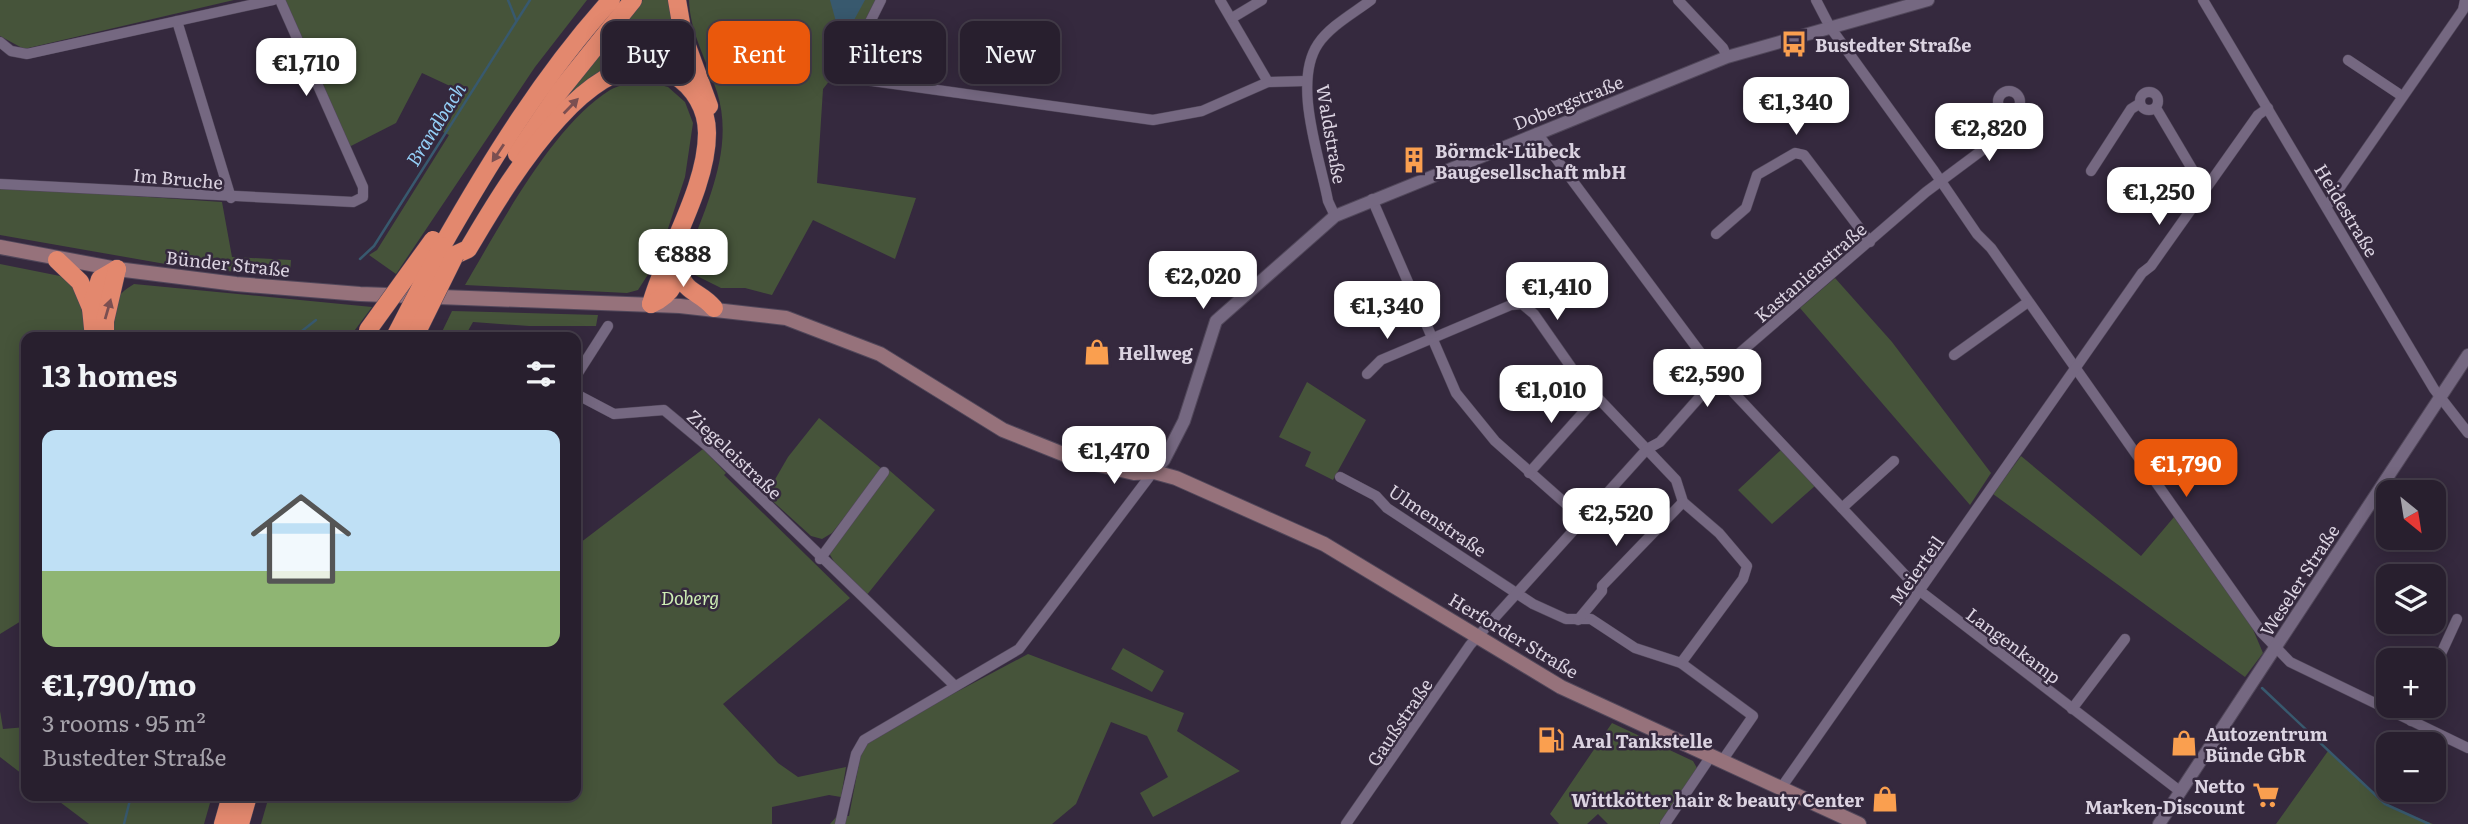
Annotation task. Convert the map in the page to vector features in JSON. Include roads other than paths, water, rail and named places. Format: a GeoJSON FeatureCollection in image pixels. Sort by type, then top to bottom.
{"type":"FeatureCollection","features":[{"type":"Feature","properties":{"kind":"highway"},"geometry":{"type":"LineString","coordinates":[[403,332],[478,184],[545,83],[611,0]]}},
{"type":"Feature","properties":{"kind":"highway"},"geometry":{"type":"LineString","coordinates":[[367,332],[492,191],[559,92],[633,0]]}},
{"type":"Feature","properties":{"kind":"highway"},"geometry":{"type":"LineString","coordinates":[[651,304],[667,297],[673,290],[683,240],[711,155],[713,137],[707,95],[683,36],[677,0]]}},
{"type":"Feature","properties":{"kind":"highway"},"geometry":{"type":"LineString","coordinates":[[444,247],[468,249],[521,166],[572,104],[593,86],[623,71],[658,68],[684,82],[697,97],[705,114],[707,133],[697,183],[651,304]]}},
{"type":"Feature","properties":{"kind":"highway"},"geometry":{"type":"LineString","coordinates":[[57,260],[80,282],[91,308],[93,332]]}},
{"type":"Feature","properties":{"kind":"highway"},"geometry":{"type":"LineString","coordinates":[[91,308],[100,279],[117,269]]}},
{"type":"Feature","properties":{"kind":"highway"},"geometry":{"type":"LineString","coordinates":[[104,332],[117,269]]}},
{"type":"Feature","properties":{"kind":"highway"},"geometry":{"type":"LineString","coordinates":[[678,271],[690,291],[706,298],[714,308]]}},
{"type":"Feature","properties":{"kind":"highway"},"geometry":{"type":"LineString","coordinates":[[223,824],[230,801]]}},
{"type":"Feature","properties":{"kind":"highway"},"geometry":{"type":"LineString","coordinates":[[240,824],[247,801]]}},
{"type":"Feature","properties":{"kind":"main road","name":"Bünder Straße"},"geometry":{"type":"LineString","coordinates":[[0,247],[57,260],[236,284],[360,294],[454,297]]}},
{"type":"Feature","properties":{"kind":"main road","name":"Herforder Straße"},"geometry":{"type":"LineString","coordinates":[[454,297],[714,308],[786,318],[813,326],[880,354],[976,413],[1061,445],[1176,478],[1324,544],[1369,568],[1561,687],[1859,824]]}},
{"type":"Feature","properties":{"kind":"street"},"geometry":{"type":"LineString","coordinates":[[0,42],[11,51],[27,54],[273,0]]}},
{"type":"Feature","properties":{"kind":"street","name":"Im Bruche"},"geometry":{"type":"LineString","coordinates":[[0,184],[135,190],[231,198],[353,202],[363,197],[362,187],[280,0]]}},
{"type":"Feature","properties":{"kind":"street"},"geometry":{"type":"LineString","coordinates":[[881,0],[851,60],[850,68],[858,79],[1153,120],[1202,111],[1268,82],[1305,82]]}},
{"type":"Feature","properties":{"kind":"street"},"geometry":{"type":"LineString","coordinates":[[1220,0],[1268,82]]}},
{"type":"Feature","properties":{"kind":"street"},"geometry":{"type":"LineString","coordinates":[[1232,18],[1262,0]]}},
{"type":"Feature","properties":{"kind":"street","name":"Waldstraße"},"geometry":{"type":"LineString","coordinates":[[1335,216],[1328,201],[1305,82],[1312,55],[1325,35],[1371,0]]}},
{"type":"Feature","properties":{"kind":"street"},"geometry":{"type":"LineString","coordinates":[[1678,0],[1723,48],[1727,57]]}},
{"type":"Feature","properties":{"kind":"street"},"geometry":{"type":"LineString","coordinates":[[1816,0],[1830,27],[1934,171],[1939,182],[2160,486],[2180,521],[2275,647],[2290,662],[2468,748]]}},
{"type":"Feature","properties":{"kind":"street","name":"Dobergstraße"},"geometry":{"type":"LineString","coordinates":[[1153,472],[1164,460],[1184,421],[1216,321],[1335,216],[1727,57],[1928,0]]}},
{"type":"Feature","properties":{"kind":"street","name":"Heidestraße"},"geometry":{"type":"LineString","coordinates":[[2203,0],[2440,398],[2468,433]]}},
{"type":"Feature","properties":{"kind":"street"},"geometry":{"type":"LineString","coordinates":[[2326,206],[2463,10],[2465,0]]}},
{"type":"Feature","properties":{"kind":"street"},"geometry":{"type":"LineString","coordinates":[[177,21],[231,198]]}},
{"type":"Feature","properties":{"kind":"street"},"geometry":{"type":"LineString","coordinates":[[2348,60],[2403,96]]}},
{"type":"Feature","properties":{"kind":"street"},"geometry":{"type":"LineString","coordinates":[[2091,171],[2132,109],[2139,104],[2142,95],[2151,92],[2158,98],[2156,108],[2198,179],[2207,185]]}},
{"type":"Feature","properties":{"kind":"street"},"geometry":{"type":"LineString","coordinates":[[2139,104],[2148,111],[2156,108]]}},
{"type":"Feature","properties":{"kind":"street","name":"Meierteil"},"geometry":{"type":"LineString","coordinates":[[1780,788],[2207,185],[2258,115],[2268,108]]}},
{"type":"Feature","properties":{"kind":"street","name":"Kastanienstraße"},"geometry":{"type":"LineString","coordinates":[[1478,637],[1647,449],[1660,442],[1717,375],[1939,182],[1981,150],[2006,113]]}},
{"type":"Feature","properties":{"kind":"street","name":"Langenkamp"},"geometry":{"type":"LineString","coordinates":[[1537,133],[1717,375],[1920,591],[2181,792]]}},
{"type":"Feature","properties":{"kind":"street"},"geometry":{"type":"LineString","coordinates":[[1716,234],[1746,208],[1757,175],[1795,153],[1804,155],[1870,242]]}},
{"type":"Feature","properties":{"kind":"street"},"geometry":{"type":"LineString","coordinates":[[1372,199],[1456,393],[1471,415],[1529,473],[1583,519]]}},
{"type":"Feature","properties":{"kind":"street"},"geometry":{"type":"LineString","coordinates":[[1954,355],[2028,302]]}},
{"type":"Feature","properties":{"kind":"street"},"geometry":{"type":"LineString","coordinates":[[1367,374],[1381,360],[1511,305],[1521,304],[1534,314],[1559,352],[1597,397],[1676,480],[1683,502],[1718,533],[1747,566],[1730,598],[1681,663]]}},
{"type":"Feature","properties":{"kind":"street"},"geometry":{"type":"LineString","coordinates":[[581,368],[608,326]]}},
{"type":"Feature","properties":{"kind":"street","name":"Weseler Straße"},"geometry":{"type":"LineString","coordinates":[[2160,824],[2468,355]]}},
{"type":"Feature","properties":{"kind":"street","name":"Ziegeleistraße"},"geometry":{"type":"LineString","coordinates":[[581,397],[614,414],[664,410],[706,445],[820,559],[954,685]]}},
{"type":"Feature","properties":{"kind":"street"},"geometry":{"type":"LineString","coordinates":[[1529,473],[1597,397]]}},
{"type":"Feature","properties":{"kind":"street"},"geometry":{"type":"LineString","coordinates":[[1842,508],[1894,461]]}},
{"type":"Feature","properties":{"kind":"street"},"geometry":{"type":"LineString","coordinates":[[820,559],[884,472]]}},
{"type":"Feature","properties":{"kind":"street"},"geometry":{"type":"LineString","coordinates":[[840,824],[856,754],[864,740],[1019,649],[1153,472]]}},
{"type":"Feature","properties":{"kind":"street","name":"Ulmenstraße"},"geometry":{"type":"LineString","coordinates":[[1340,477],[1376,496],[1387,508],[1544,609],[1566,619],[1591,619],[1635,648],[1681,663],[1753,716],[1716,758]]}},
{"type":"Feature","properties":{"kind":"street"},"geometry":{"type":"LineString","coordinates":[[1578,620],[1602,591],[1602,586],[1683,502]]}},
{"type":"Feature","properties":{"kind":"street"},"geometry":{"type":"LineString","coordinates":[[2443,648],[2457,618]]}},
{"type":"Feature","properties":{"kind":"street","name":"Gaußstraße"},"geometry":{"type":"LineString","coordinates":[[1346,824],[1478,637]]}},
{"type":"Feature","properties":{"kind":"street"},"geometry":{"type":"LineString","coordinates":[[2072,709],[2125,639]]}},
{"type":"Feature","properties":{"kind":"street"},"geometry":{"type":"LineString","coordinates":[[1665,824],[1716,758]]}},
{"type":"Feature","properties":{"kind":"water"},"geometry":{"type":"Polygon","coordinates":[[[830,0],[865,0],[853,21],[836,21],[830,0]]]}},
{"type":"Feature","properties":{"kind":"waterway"},"geometry":{"type":"LineString","coordinates":[[508,0],[516,20]]}},
{"type":"Feature","properties":{"kind":"waterway","name":"Brandbach"},"geometry":{"type":"LineString","coordinates":[[360,259],[374,246],[530,0]]}},
{"type":"Feature","properties":{"kind":"waterway","name":"Brandbach"},"geometry":{"type":"LineString","coordinates":[[301,332],[316,320]]}},
{"type":"Feature","properties":{"kind":"waterway"},"geometry":{"type":"LineString","coordinates":[[2262,688],[2385,804],[2429,824]]}},
{"type":"Feature","properties":{"kind":"waterway","name":"Brandbach"},"geometry":{"type":"LineString","coordinates":[[124,824],[130,801]]}},
{"type":"Feature","properties":{"kind":"place","name":"Bustedter Straße"},"geometry":{"type":"Point","coordinates":[1794,44]}},
{"type":"Feature","properties":{"kind":"place","name":"Börmck-Lübeck Baugesellschaft mbH"},"geometry":{"type":"Point","coordinates":[1414,160]}},
{"type":"Feature","properties":{"kind":"place","name":"Hellweg"},"geometry":{"type":"Point","coordinates":[1097,352]}},
{"type":"Feature","properties":{"kind":"place","name":"Aral Tankstelle"},"geometry":{"type":"Point","coordinates":[1551,740]}},
{"type":"Feature","properties":{"kind":"place","name":"Autozentrum Bünde GbR"},"geometry":{"type":"Point","coordinates":[2184,743]}},
{"type":"Feature","properties":{"kind":"place","name":"Netto Marken-Discount"},"geometry":{"type":"Point","coordinates":[2266,795]}},
{"type":"Feature","properties":{"kind":"place","name":"Wittkötter hair & beauty Center"},"geometry":{"type":"Point","coordinates":[1885,799]}},
{"type":"Feature","properties":{"kind":"park label","name":"Doberg"},"geometry":{"type":"Point","coordinates":[690,597]}}]}
